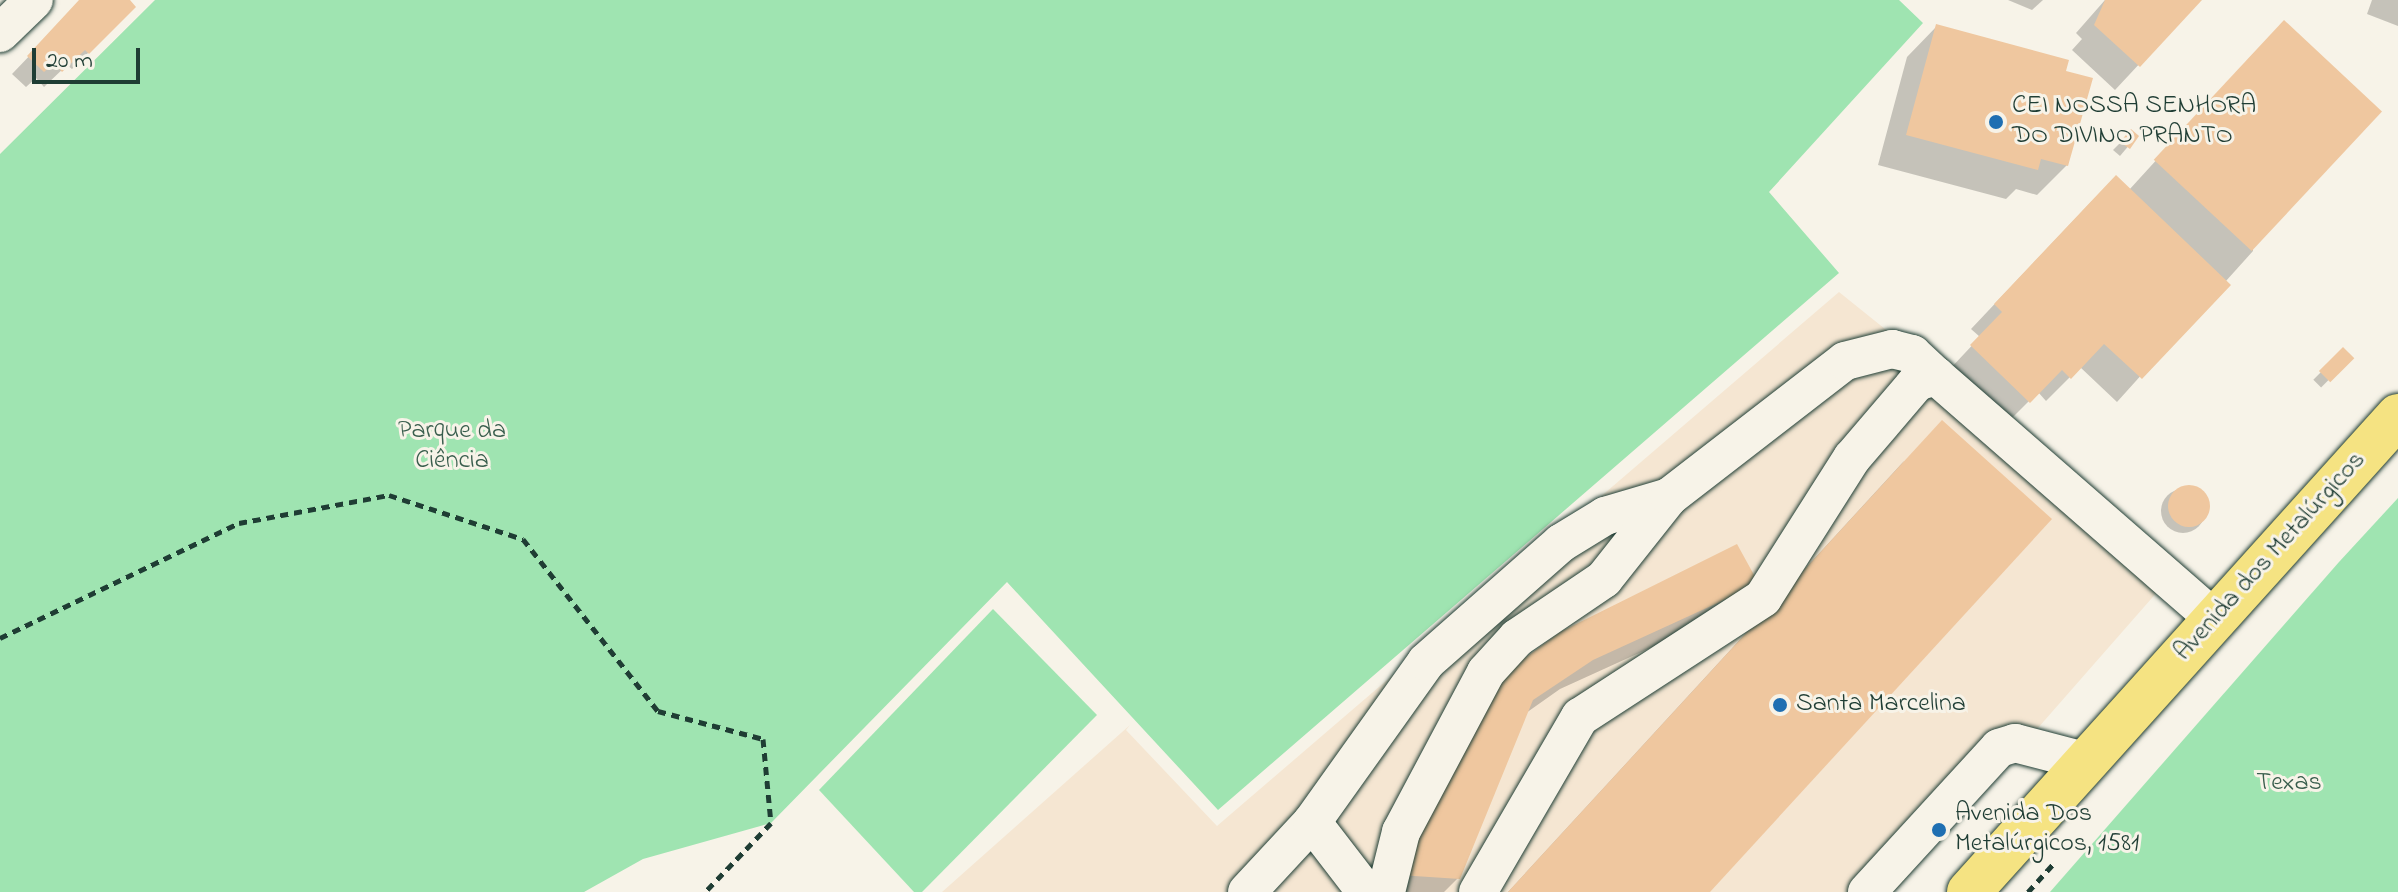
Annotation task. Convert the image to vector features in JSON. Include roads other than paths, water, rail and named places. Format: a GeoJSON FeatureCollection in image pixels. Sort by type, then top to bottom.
{"type":"FeatureCollection","features":[{"type":"Feature","properties":{"kind":"main road","name":"Avenida dos Metalúrgicos"},"geometry":{"type":"LineString","coordinates":[[1969,892],[2398,416]]}},
{"type":"Feature","properties":{"kind":"lane"},"geometry":{"type":"LineString","coordinates":[[0,33],[34,0]]}},
{"type":"Feature","properties":{"kind":"lane"},"geometry":{"type":"LineString","coordinates":[[1386,892],[1401,832],[1486,672],[1517,638],[1604,579],[1669,497],[1845,361],[1892,349],[1912,354],[2215,619]]}},
{"type":"Feature","properties":{"kind":"lane"},"geometry":{"type":"LineString","coordinates":[[1478,892],[1580,717],[1763,598],[1894,402],[1936,376]]}},
{"type":"Feature","properties":{"kind":"lane"},"geometry":{"type":"LineString","coordinates":[[1247,892],[1312,822],[1426,662],[1561,543],[1605,516],[1669,497]]}},
{"type":"Feature","properties":{"kind":"lane"},"geometry":{"type":"LineString","coordinates":[[1867,892],[1999,748],[2015,743],[2084,761]]}},
{"type":"Feature","properties":{"kind":"lane"},"geometry":{"type":"LineString","coordinates":[[1312,822],[1366,892]]}},
{"type":"Feature","properties":{"kind":"place","name":"CEI NOSSA SENHORA DO DIVINO PRANTO"},"geometry":{"type":"Point","coordinates":[1996,122]}},
{"type":"Feature","properties":{"kind":"place","name":"Santa Marcelina"},"geometry":{"type":"Point","coordinates":[1780,705]}},
{"type":"Feature","properties":{"kind":"place","name":"Avenida Dos Metalúrgicos, 1581"},"geometry":{"type":"Point","coordinates":[1939,830]}},
{"type":"Feature","properties":{"kind":"park label","name":"Parque da Ciência"},"geometry":{"type":"Point","coordinates":[452,447]}},
{"type":"Feature","properties":{"kind":"park label","name":"Texas"},"geometry":{"type":"Point","coordinates":[2289,784]}}]}
